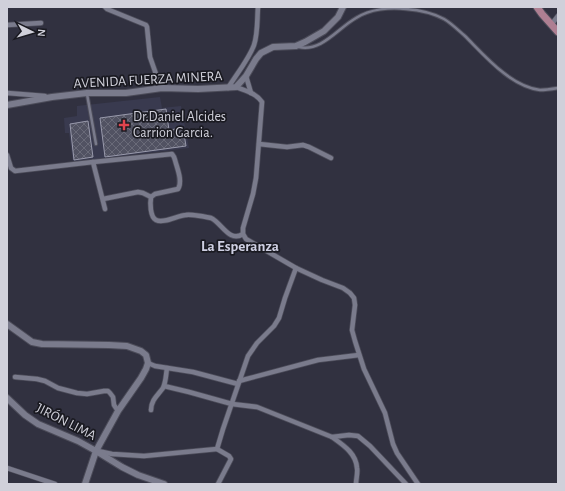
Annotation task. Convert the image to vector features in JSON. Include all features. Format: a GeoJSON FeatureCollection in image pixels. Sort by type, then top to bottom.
{"type":"FeatureCollection","features":[{"type":"Feature","properties":{"kind":"main road"},"geometry":{"type":"LineString","coordinates":[[537,7],[558,32]]}},
{"type":"Feature","properties":{"kind":"street"},"geometry":{"type":"LineString","coordinates":[[105,7],[146,25],[150,57],[162,88]]}},
{"type":"Feature","properties":{"kind":"street"},"geometry":{"type":"LineString","coordinates":[[228,88],[254,45],[256,38],[258,7]]}},
{"type":"Feature","properties":{"kind":"street"},"geometry":{"type":"LineString","coordinates":[[296,46],[324,31],[338,17],[343,7]]}},
{"type":"Feature","properties":{"kind":"street"},"geometry":{"type":"LineString","coordinates":[[551,25],[558,16]]}},
{"type":"Feature","properties":{"kind":"street"},"geometry":{"type":"LineString","coordinates":[[7,25],[41,23]]}},
{"type":"Feature","properties":{"kind":"street","name":"AVENIDA FUERZA MINERA"},"geometry":{"type":"LineString","coordinates":[[7,105],[52,97],[87,93],[126,93],[162,88],[198,89],[236,87],[246,76],[260,53],[273,47],[296,46]]}},
{"type":"Feature","properties":{"kind":"street"},"geometry":{"type":"LineString","coordinates":[[246,76],[251,92]]}},
{"type":"Feature","properties":{"kind":"street"},"geometry":{"type":"LineString","coordinates":[[236,87],[251,92],[260,98],[262,102],[254,188],[243,228],[246,239],[296,268],[343,288],[354,298],[355,305],[352,330],[359,355],[385,413],[393,444],[397,453],[418,484]]}},
{"type":"Feature","properties":{"kind":"street"},"geometry":{"type":"LineString","coordinates":[[7,93],[52,97]]}},
{"type":"Feature","properties":{"kind":"street"},"geometry":{"type":"LineString","coordinates":[[259,144],[286,147],[303,145],[331,158]]}},
{"type":"Feature","properties":{"kind":"street"},"geometry":{"type":"LineString","coordinates":[[7,155],[11,168],[15,171],[172,154],[180,183],[179,187],[178,189],[155,194],[151,197],[150,203],[152,216],[156,220],[163,221],[186,214],[211,218],[230,235],[239,237],[244,234]]}},
{"type":"Feature","properties":{"kind":"street"},"geometry":{"type":"LineString","coordinates":[[93,162],[105,209]]}},
{"type":"Feature","properties":{"kind":"street"},"geometry":{"type":"LineString","coordinates":[[103,199],[138,192],[151,197]]}},
{"type":"Feature","properties":{"kind":"street"},"geometry":{"type":"LineString","coordinates":[[217,449],[248,356],[257,343],[274,326],[279,318],[296,268]]}},
{"type":"Feature","properties":{"kind":"street"},"geometry":{"type":"LineString","coordinates":[[7,324],[32,342],[42,344],[127,346],[141,351],[146,356],[148,363],[146,369],[118,411],[96,451],[85,484]]}},
{"type":"Feature","properties":{"kind":"street"},"geometry":{"type":"LineString","coordinates":[[148,363],[155,366],[193,372],[239,382],[318,360],[359,355]]}},
{"type":"Feature","properties":{"kind":"street"},"geometry":{"type":"LineString","coordinates":[[151,410],[153,401],[164,386],[167,368]]}},
{"type":"Feature","properties":{"kind":"street"},"geometry":{"type":"LineString","coordinates":[[15,377],[45,381],[58,388],[78,393],[87,394],[108,391],[113,397],[114,405],[118,411]]}},
{"type":"Feature","properties":{"kind":"street"},"geometry":{"type":"LineString","coordinates":[[164,386],[232,404],[257,406],[332,437],[348,449],[355,461],[357,468],[356,484]]}},
{"type":"Feature","properties":{"kind":"street","name":"JIRÓN LIMA"},"geometry":{"type":"LineString","coordinates":[[7,398],[25,415],[38,424],[78,441],[138,475],[164,484]]}},
{"type":"Feature","properties":{"kind":"street"},"geometry":{"type":"LineString","coordinates":[[332,437],[349,435],[358,436],[370,446],[406,484]]}},
{"type":"Feature","properties":{"kind":"street"},"geometry":{"type":"LineString","coordinates":[[96,451],[112,454],[144,456],[217,449],[229,456],[230,459],[218,484]]}},
{"type":"Feature","properties":{"kind":"street"},"geometry":{"type":"LineString","coordinates":[[7,468],[55,484]]}},
{"type":"Feature","properties":{"kind":"lane"},"geometry":{"type":"LineString","coordinates":[[296,46],[306,48],[317,45],[357,17],[371,11],[387,8],[405,8],[433,14],[445,19],[496,66],[514,80],[527,87],[539,90],[558,88]]}},
{"type":"Feature","properties":{"kind":"lane"},"geometry":{"type":"LineString","coordinates":[[87,93],[96,144]]}},
{"type":"Feature","properties":{"kind":"shaded area","name":"Dr.Daniel Alcides Carrion Garcia."},"geometry":{"type":"Polygon","coordinates":[[[160,97],[162,108],[181,106],[189,148],[73,162],[69,133],[65,133],[64,118],[77,116],[77,106],[160,97]]]}},
{"type":"Feature","properties":{"kind":"building"},"geometry":{"type":"Polygon","coordinates":[[[166,109],[169,130],[183,128],[186,146],[105,157],[100,118],[166,109]]]}},
{"type":"Feature","properties":{"kind":"building"},"geometry":{"type":"Polygon","coordinates":[[[88,121],[93,157],[74,160],[70,124],[88,121]]]}},
{"type":"Feature","properties":{"kind":"place","name":"Dr.Daniel Alcides Carrion Garcia."},"geometry":{"type":"Point","coordinates":[124,125]}},
{"type":"Feature","properties":{"kind":"district","name":"La Esperanza"},"geometry":{"type":"Point","coordinates":[240,246]}}]}
